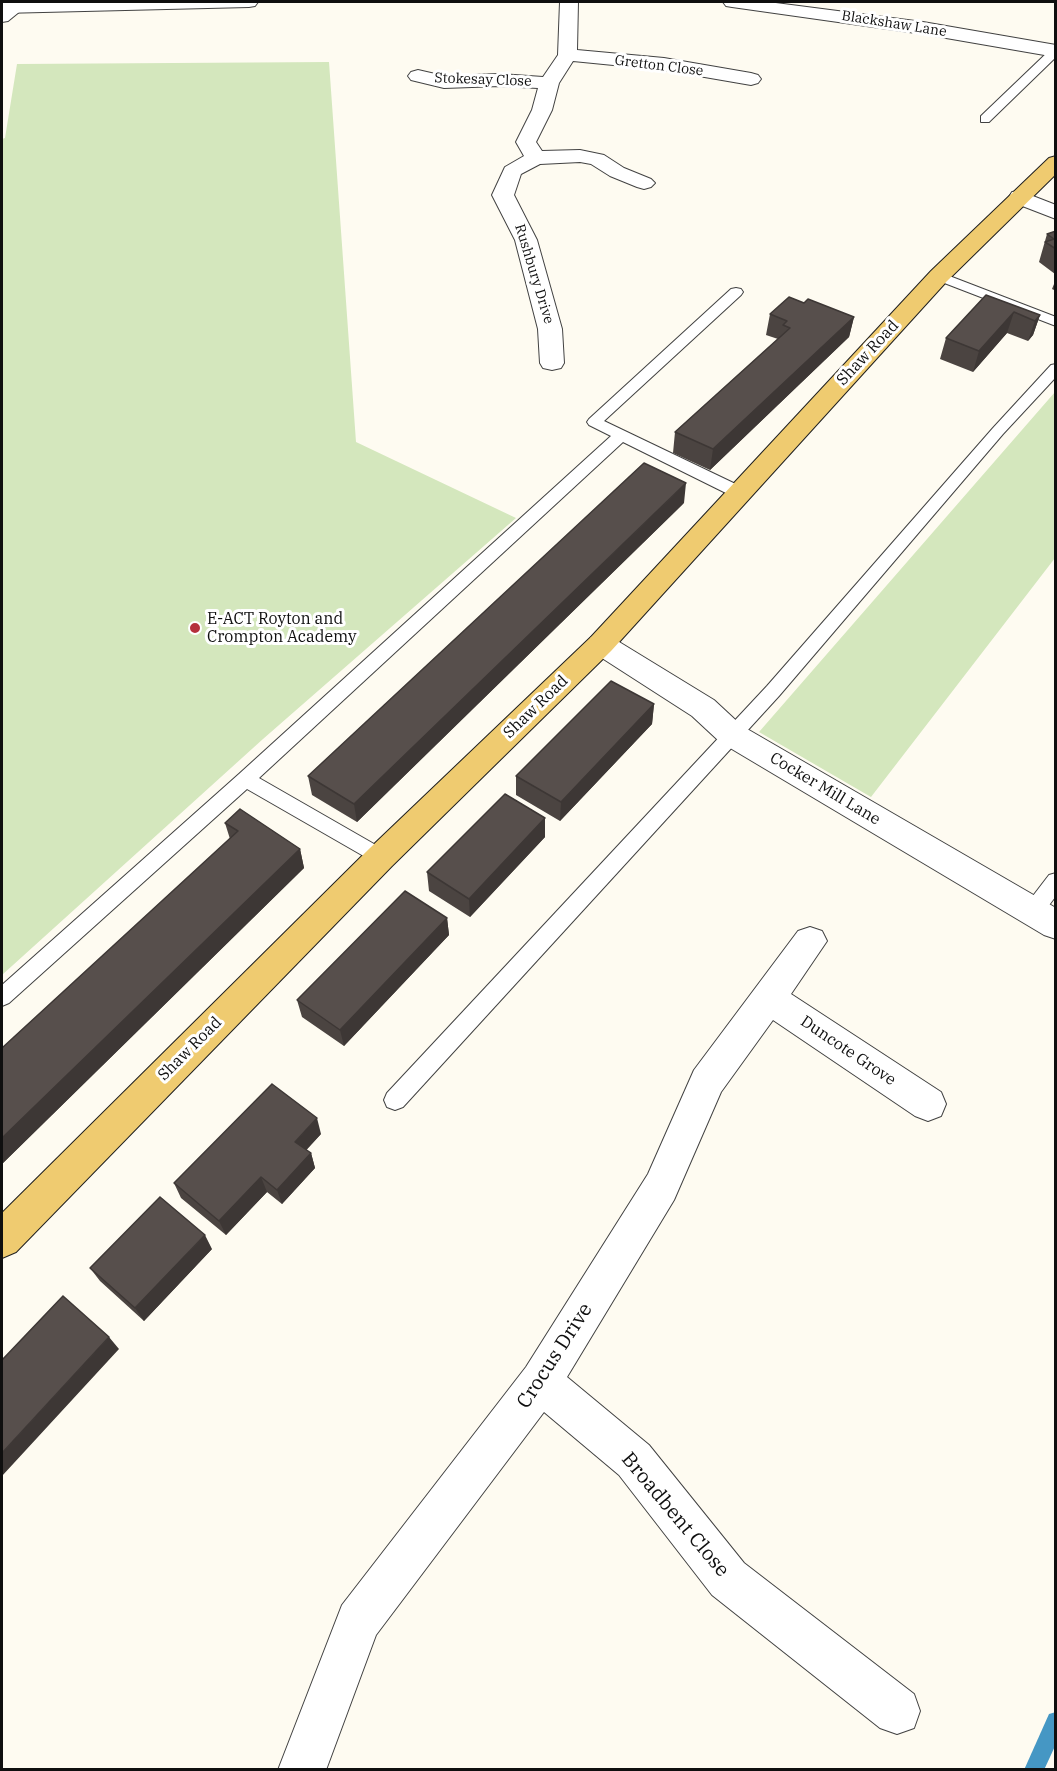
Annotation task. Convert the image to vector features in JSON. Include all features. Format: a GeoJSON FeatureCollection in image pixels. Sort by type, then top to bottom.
{"type":"FeatureCollection","features":[{"type":"Feature","properties":{"kind":"main road","name":"Shaw Road"},"geometry":{"type":"LineString","coordinates":[[2,1239],[381,857],[601,644],[939,276],[1056,162]]}},
{"type":"Feature","properties":{"kind":"street"},"geometry":{"type":"LineString","coordinates":[[6,11],[249,2]]}},
{"type":"Feature","properties":{"kind":"street"},"geometry":{"type":"LineString","coordinates":[[569,2],[567,55],[549,82],[542,110],[526,142],[536,158],[564,155],[597,159],[617,172],[644,183]]}},
{"type":"Feature","properties":{"kind":"street","name":"Blackshaw Lane"},"geometry":{"type":"LineString","coordinates":[[732,2],[912,26],[1055,51]]}},
{"type":"Feature","properties":{"kind":"street","name":"Gretton Close"},"geometry":{"type":"LineString","coordinates":[[567,55],[682,67],[751,79]]}},
{"type":"Feature","properties":{"kind":"street","name":"Stokesay Close"},"geometry":{"type":"LineString","coordinates":[[418,76],[444,82],[500,80],[549,82]]}},
{"type":"Feature","properties":{"kind":"street","name":"Rushbury Drive"},"geometry":{"type":"LineString","coordinates":[[536,158],[512,171],[503,195],[526,240],[550,329],[552,363]]}},
{"type":"Feature","properties":{"kind":"street"},"geometry":{"type":"LineString","coordinates":[[1020,197],[1056,213]]}},
{"type":"Feature","properties":{"kind":"street","name":"Cocker Mill Lane"},"geometry":{"type":"LineString","coordinates":[[601,644],[703,708],[731,734],[1044,919]]}},
{"type":"Feature","properties":{"kind":"street","name":"Crocus Drive"},"geometry":{"type":"LineString","coordinates":[[302,1770],[358,1621],[541,1382],[661,1187],[707,1082],[810,941]]}},
{"type":"Feature","properties":{"kind":"street","name":"Duncote Grove"},"geometry":{"type":"LineString","coordinates":[[769,998],[927,1104]]}},
{"type":"Feature","properties":{"kind":"street","name":"Broadbent Close"},"geometry":{"type":"LineString","coordinates":[[541,1382],[634,1460],[728,1579],[897,1711]]}},
{"type":"Feature","properties":{"kind":"lane"},"geometry":{"type":"LineString","coordinates":[[985,119],[1055,51]]}},
{"type":"Feature","properties":{"kind":"lane"},"geometry":{"type":"LineString","coordinates":[[939,276],[1056,322]]}},
{"type":"Feature","properties":{"kind":"lane"},"geometry":{"type":"LineString","coordinates":[[736,292],[594,422],[740,493]]}},
{"type":"Feature","properties":{"kind":"lane"},"geometry":{"type":"LineString","coordinates":[[395,1100],[773,690],[998,431],[1056,368]]}},
{"type":"Feature","properties":{"kind":"lane"},"geometry":{"type":"LineString","coordinates":[[2,997],[246,779],[622,435]]}},
{"type":"Feature","properties":{"kind":"lane"},"geometry":{"type":"LineString","coordinates":[[246,779],[381,857]]}},
{"type":"Feature","properties":{"kind":"lane"},"geometry":{"type":"LineString","coordinates":[[1044,919],[1056,882]]}},
{"type":"Feature","properties":{"kind":"green space","name":"E-ACT Royton and Crompton Academy"},"geometry":{"type":"Polygon","coordinates":[[[329,62],[356,442],[516,518],[263,739],[2,975],[2,139],[5,138],[17,64],[329,62]]]}},
{"type":"Feature","properties":{"kind":"green space"},"geometry":{"type":"Polygon","coordinates":[[[1055,392],[1055,558],[871,797],[759,732],[1055,392]]]}},
{"type":"Feature","properties":{"kind":"building"},"geometry":{"type":"Polygon","coordinates":[[[1056,231],[1056,249],[1045,242],[1054,239],[1047,234],[1056,231]]]}},
{"type":"Feature","properties":{"kind":"building"},"geometry":{"type":"Polygon","coordinates":[[[986,295],[1040,315],[1035,321],[1014,312],[979,351],[946,338],[986,295]]]}},
{"type":"Feature","properties":{"kind":"building"},"geometry":{"type":"Polygon","coordinates":[[[789,297],[804,303],[808,299],[854,317],[713,449],[675,432],[790,328],[783,325],[787,321],[770,314],[789,297]]]}},
{"type":"Feature","properties":{"kind":"building"},"geometry":{"type":"Polygon","coordinates":[[[644,463],[686,483],[354,804],[308,776],[644,463]]]}},
{"type":"Feature","properties":{"kind":"building"},"geometry":{"type":"Polygon","coordinates":[[[611,681],[654,704],[561,802],[516,776],[611,681]]]}},
{"type":"Feature","properties":{"kind":"building"},"geometry":{"type":"Polygon","coordinates":[[[505,794],[545,818],[469,899],[427,872],[505,794]]]}},
{"type":"Feature","properties":{"kind":"building"},"geometry":{"type":"Polygon","coordinates":[[[240,809],[300,849],[2,1138],[2,1048],[238,831],[225,823],[240,809]]]}},
{"type":"Feature","properties":{"kind":"building"},"geometry":{"type":"Polygon","coordinates":[[[405,891],[447,918],[340,1030],[297,1000],[405,891]]]}},
{"type":"Feature","properties":{"kind":"building"},"geometry":{"type":"Polygon","coordinates":[[[272,1084],[317,1118],[295,1142],[311,1153],[277,1190],[261,1177],[219,1221],[174,1183],[272,1084]]]}},
{"type":"Feature","properties":{"kind":"building"},"geometry":{"type":"Polygon","coordinates":[[[160,1197],[205,1235],[135,1308],[90,1268],[160,1197]]]}},
{"type":"Feature","properties":{"kind":"building"},"geometry":{"type":"Polygon","coordinates":[[[63,1296],[109,1337],[2,1453],[2,1360],[63,1296]]]}},
{"type":"Feature","properties":{"kind":"waterway"},"geometry":{"type":"LineString","coordinates":[[1034,1770],[1056,1721]]}},
{"type":"Feature","properties":{"kind":"place","name":"E-ACT Royton and Crompton Academy"},"geometry":{"type":"Point","coordinates":[195,628]}}]}
